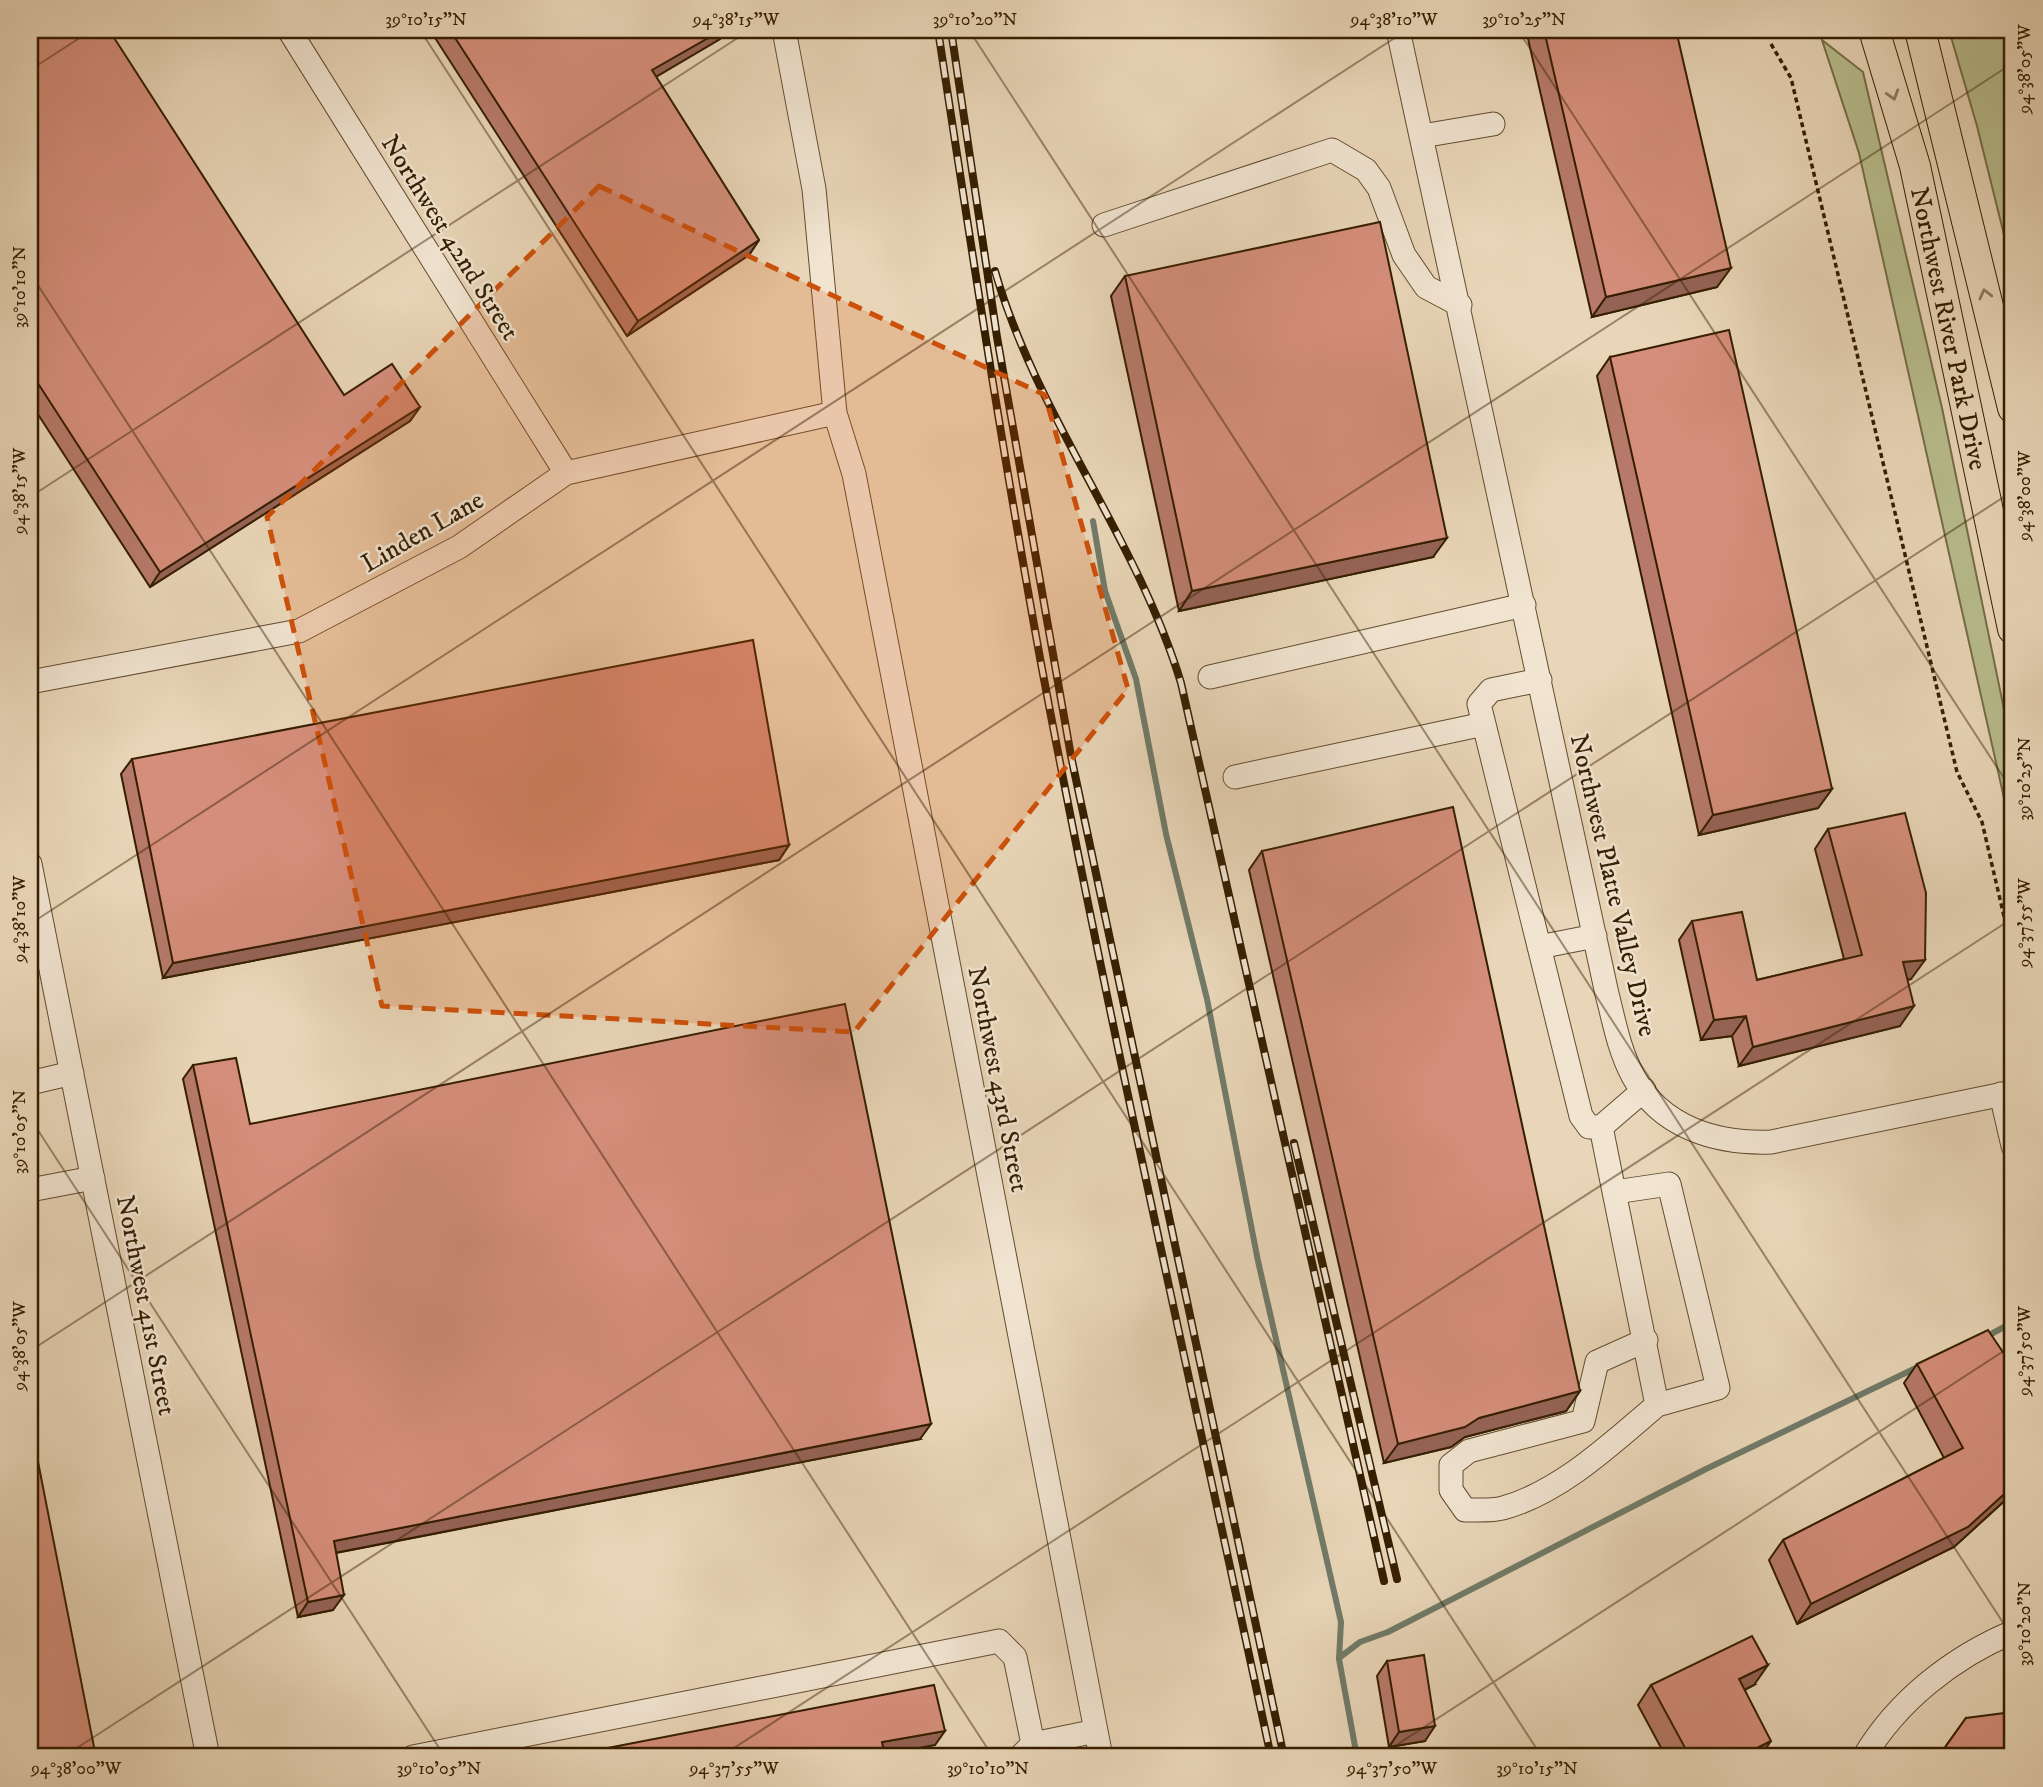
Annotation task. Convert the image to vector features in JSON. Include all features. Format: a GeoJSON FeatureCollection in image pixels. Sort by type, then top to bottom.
{"type":"FeatureCollection","features":[{"type":"Feature","properties":{"kind":"main road","name":"Northwest River Park Drive"},"geometry":{"type":"LineString","coordinates":[[1874,30],[1915,166],[2013,629]]}},
{"type":"Feature","properties":{"kind":"main road","name":"Northwest River Park Drive"},"geometry":{"type":"LineString","coordinates":[[1920,30],[2013,408]]}},
{"type":"Feature","properties":{"kind":"street","name":"Northwest 42nd Street"},"geometry":{"type":"LineString","coordinates":[[289,30],[566,473]]}},
{"type":"Feature","properties":{"kind":"street","name":"Northwest 43rd Street"},"geometry":{"type":"LineString","coordinates":[[784,30],[814,189],[835,413],[854,474],[1101,1757]]}},
{"type":"Feature","properties":{"kind":"street","name":"Northwest Platte Valley Drive"},"geometry":{"type":"LineString","coordinates":[[1398,30],[1460,305],[1595,936],[1621,1049],[1634,1078],[1673,1119],[1702,1136],[1736,1143],[1771,1142],[2007,1093]]}},
{"type":"Feature","properties":{"kind":"street"},"geometry":{"type":"LineString","coordinates":[[1422,136],[1493,124]]}},
{"type":"Feature","properties":{"kind":"street"},"geometry":{"type":"LineString","coordinates":[[1104,225],[1332,150],[1366,170],[1379,188],[1404,255],[1426,287],[1460,305]]}},
{"type":"Feature","properties":{"kind":"street","name":"Linden Lane"},"geometry":{"type":"LineString","coordinates":[[30,682],[299,631],[459,547],[566,473],[835,413]]}},
{"type":"Feature","properties":{"kind":"street"},"geometry":{"type":"LineString","coordinates":[[1210,677],[1524,605]]}},
{"type":"Feature","properties":{"kind":"street"},"geometry":{"type":"LineString","coordinates":[[1540,680],[1491,690],[1479,704],[1581,1116],[1589,1127],[1601,1127],[1644,1090]]}},
{"type":"Feature","properties":{"kind":"street"},"geometry":{"type":"LineString","coordinates":[[1235,777],[1484,724]]}},
{"type":"Feature","properties":{"kind":"street","name":"Northwest 41st Street"},"geometry":{"type":"LineString","coordinates":[[30,864],[208,1757]]}},
{"type":"Feature","properties":{"kind":"street"},"geometry":{"type":"LineString","coordinates":[[1539,947],[1595,936]]}},
{"type":"Feature","properties":{"kind":"street"},"geometry":{"type":"LineString","coordinates":[[30,1083],[72,1073]]}},
{"type":"Feature","properties":{"kind":"street"},"geometry":{"type":"LineString","coordinates":[[2007,1093],[2013,1146]]}},
{"type":"Feature","properties":{"kind":"street"},"geometry":{"type":"LineString","coordinates":[[1601,1127],[1657,1405]]}},
{"type":"Feature","properties":{"kind":"street"},"geometry":{"type":"LineString","coordinates":[[30,1190],[93,1178]]}},
{"type":"Feature","properties":{"kind":"street"},"geometry":{"type":"LineString","coordinates":[[1615,1192],[1669,1184],[1717,1388],[1657,1405],[1615,1441],[1541,1493],[1501,1508],[1465,1510],[1451,1490],[1451,1465],[1469,1451],[1583,1421],[1615,1441]]}},
{"type":"Feature","properties":{"kind":"street"},"geometry":{"type":"LineString","coordinates":[[1583,1421],[1597,1362],[1646,1340]]}},
{"type":"Feature","properties":{"kind":"street"},"geometry":{"type":"LineString","coordinates":[[1864,1757],[1889,1723],[1937,1676],[1965,1657],[2013,1632]]}},
{"type":"Feature","properties":{"kind":"street"},"geometry":{"type":"LineString","coordinates":[[413,1757],[999,1641],[1015,1657],[1027,1751],[1096,1731]]}},
{"type":"Feature","properties":{"kind":"path"},"geometry":{"type":"LineString","coordinates":[[1772,44],[1791,78],[1957,772],[1982,822],[2013,955]]}},
{"type":"Feature","properties":{"kind":"highlighted area"},"geometry":{"type":"Polygon","coordinates":[[[599,186],[1045,395],[1128,689],[854,1032],[382,1006],[267,517],[599,186]]]}},
{"type":"Feature","properties":{"kind":"green space"},"geometry":{"type":"Polygon","coordinates":[[[1949,30],[2013,30],[2013,271],[1977,126],[1949,30]]]}},
{"type":"Feature","properties":{"kind":"green space"},"geometry":{"type":"Polygon","coordinates":[[[1822,40],[1863,72],[1942,408],[2013,753],[2013,838],[1859,153],[1822,40]]]}},
{"type":"Feature","properties":{"kind":"building"},"geometry":{"type":"Polygon","coordinates":[[[30,30],[109,30],[344,395],[392,364],[420,407],[160,572],[30,371],[30,30]]]}},
{"type":"Feature","properties":{"kind":"building"},"geometry":{"type":"Polygon","coordinates":[[[450,30],[722,30],[652,70],[759,240],[638,321],[450,30]]]}},
{"type":"Feature","properties":{"kind":"building"},"geometry":{"type":"Polygon","coordinates":[[[1544,30],[1676,30],[1731,268],[1606,297],[1544,30]]]}},
{"type":"Feature","properties":{"kind":"building"},"geometry":{"type":"Polygon","coordinates":[[[1380,222],[1447,538],[1192,591],[1125,276],[1380,222]]]}},
{"type":"Feature","properties":{"kind":"building"},"geometry":{"type":"Polygon","coordinates":[[[1729,330],[1832,789],[1713,815],[1610,357],[1729,330]]]}},
{"type":"Feature","properties":{"kind":"building"},"geometry":{"type":"Polygon","coordinates":[[[753,640],[789,845],[173,963],[132,759],[753,640]]]}},
{"type":"Feature","properties":{"kind":"building"},"geometry":{"type":"Polygon","coordinates":[[[1453,807],[1580,1391],[1479,1418],[1465,1427],[1398,1444],[1262,851],[1453,807]]]}},
{"type":"Feature","properties":{"kind":"building"},"geometry":{"type":"Polygon","coordinates":[[[1905,813],[1926,893],[1925,960],[1903,962],[1914,1006],[1753,1047],[1746,1016],[1714,1020],[1692,921],[1742,912],[1757,980],[1862,955],[1828,829],[1905,813]]]}},
{"type":"Feature","properties":{"kind":"building"},"geometry":{"type":"Polygon","coordinates":[[[845,1004],[931,1424],[334,1541],[344,1595],[308,1602],[193,1065],[236,1058],[250,1124],[845,1004]]]}},
{"type":"Feature","properties":{"kind":"building"},"geometry":{"type":"Polygon","coordinates":[[[1988,1330],[2013,1367],[2013,1486],[1968,1527],[1811,1604],[1783,1540],[1963,1448],[1917,1364],[1988,1330]]]}},
{"type":"Feature","properties":{"kind":"building"},"geometry":{"type":"Polygon","coordinates":[[[30,1421],[96,1757],[30,1757],[30,1421]]]}},
{"type":"Feature","properties":{"kind":"building"},"geometry":{"type":"Polygon","coordinates":[[[1752,1636],[1768,1665],[1739,1679],[1771,1741],[1739,1757],[1690,1757],[1651,1685],[1752,1636]]]}},
{"type":"Feature","properties":{"kind":"building"},"geometry":{"type":"Polygon","coordinates":[[[1424,1655],[1435,1726],[1399,1732],[1387,1661],[1424,1655]]]}},
{"type":"Feature","properties":{"kind":"building"},"geometry":{"type":"Polygon","coordinates":[[[934,1685],[945,1731],[882,1742],[885,1757],[561,1757],[934,1685]]]}},
{"type":"Feature","properties":{"kind":"building"},"geometry":{"type":"Polygon","coordinates":[[[2013,1712],[2013,1757],[1948,1757],[1946,1746],[1966,1718],[2013,1712]]]}},
{"type":"Feature","properties":{"kind":"waterway"},"geometry":{"type":"LineString","coordinates":[[1093,521],[1105,591],[1136,679],[1166,834],[1207,999],[1258,1261],[1341,1622],[1339,1659],[1357,1757]]}},
{"type":"Feature","properties":{"kind":"waterway"},"geometry":{"type":"LineString","coordinates":[[1984,1338],[2013,1322]]}},
{"type":"Feature","properties":{"kind":"waterway"},"geometry":{"type":"LineString","coordinates":[[1339,1658],[1360,1642],[1388,1632],[1706,1469],[1920,1366]]}},
{"type":"Feature","properties":{"kind":"railway"},"geometry":{"type":"LineString","coordinates":[[938,30],[974,266],[1040,658],[1123,1071],[1271,1757]]}},
{"type":"Feature","properties":{"kind":"railway"},"geometry":{"type":"LineString","coordinates":[[951,30],[997,337],[1071,756],[1284,1757]]}},
{"type":"Feature","properties":{"kind":"railway"},"geometry":{"type":"LineString","coordinates":[[995,271],[1013,325],[1036,377],[1139,578],[1181,683],[1384,1581]]}},
{"type":"Feature","properties":{"kind":"railway"},"geometry":{"type":"LineString","coordinates":[[1294,1143],[1397,1579]]}}]}
